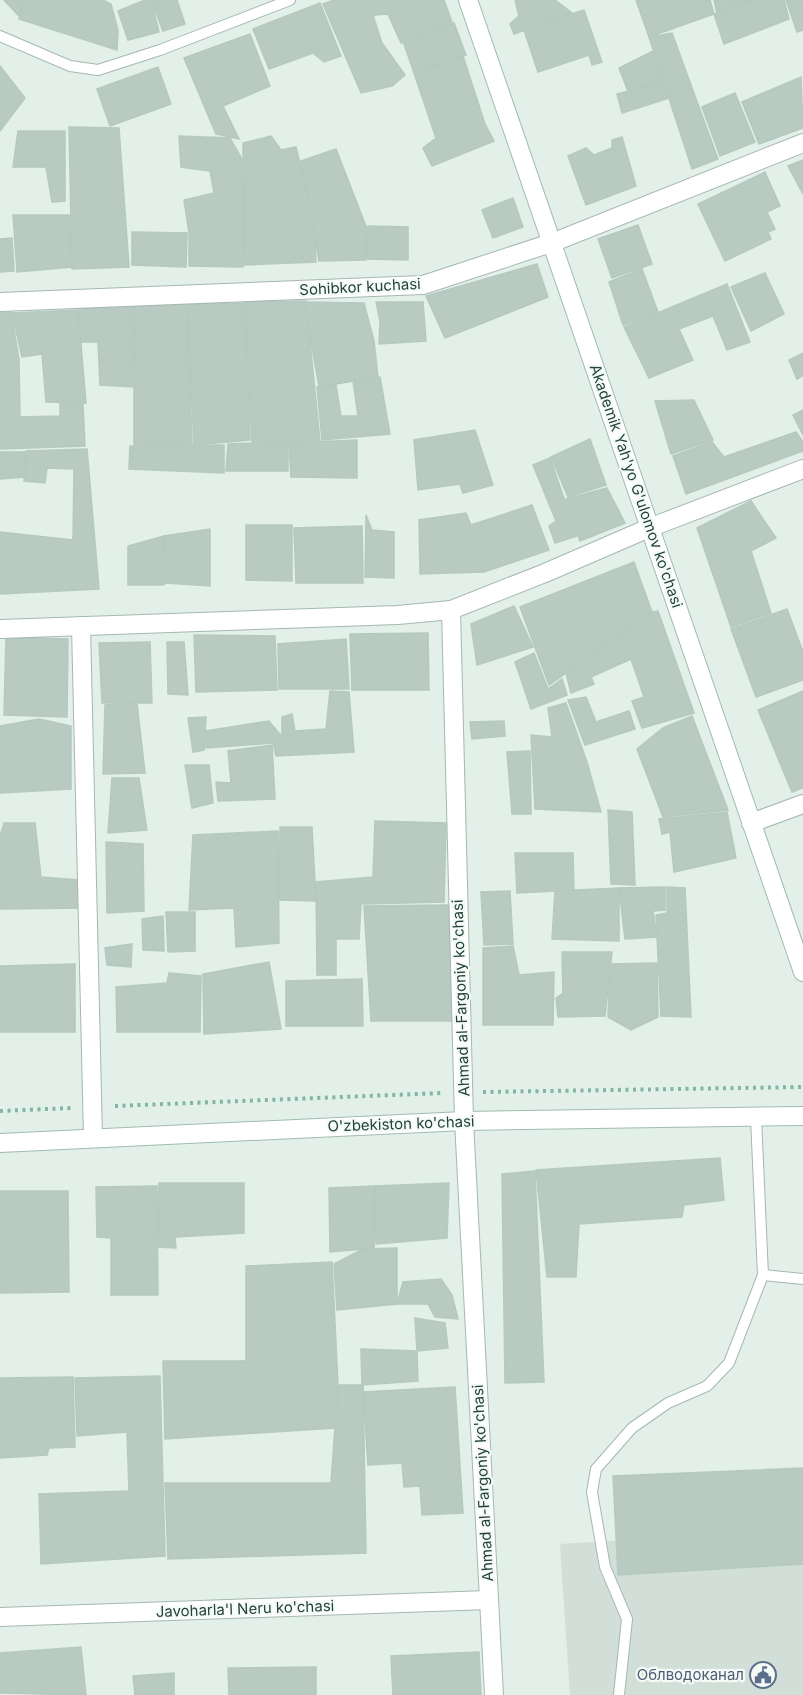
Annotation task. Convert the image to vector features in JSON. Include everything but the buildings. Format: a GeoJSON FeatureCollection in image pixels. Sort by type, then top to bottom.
{"type":"FeatureCollection","features":[{"type":"Feature","properties":{"kind":"street","name":"Akademik Yah'yo G'ulomov ko'chasi"},"geometry":{"type":"LineString","coordinates":[[468,0],[554,243],[649,528],[803,972]]}},
{"type":"Feature","properties":{"kind":"street","name":"Sohibkor kuchasi"},"geometry":{"type":"LineString","coordinates":[[0,302],[423,285],[554,243],[803,143]]}},
{"type":"Feature","properties":{"kind":"street"},"geometry":{"type":"LineString","coordinates":[[0,629],[398,615],[451,610],[649,528],[803,470]]}},
{"type":"Feature","properties":{"kind":"street","name":"Ahmad al-Fargoniy ko'chasi"},"geometry":{"type":"LineString","coordinates":[[451,610],[464,1120],[494,1695]]}},
{"type":"Feature","properties":{"kind":"street"},"geometry":{"type":"LineString","coordinates":[[81,626],[93,1138]]}},
{"type":"Feature","properties":{"kind":"street"},"geometry":{"type":"LineString","coordinates":[[751,823],[803,804]]}},
{"type":"Feature","properties":{"kind":"street","name":"O'zbekiston ko'chasi"},"geometry":{"type":"LineString","coordinates":[[0,1143],[464,1120],[803,1116]]}},
{"type":"Feature","properties":{"kind":"street","name":"Javoharla'l Neru ko'chasi"},"geometry":{"type":"LineString","coordinates":[[0,1617],[489,1600]]}},
{"type":"Feature","properties":{"kind":"lane"},"geometry":{"type":"LineString","coordinates":[[0,36],[70,66],[98,70],[160,50],[290,0]]}},
{"type":"Feature","properties":{"kind":"lane"},"geometry":{"type":"LineString","coordinates":[[619,1695],[625,1658],[627,1619],[605,1567],[592,1492],[596,1469],[632,1428],[668,1403],[707,1386],[729,1364],[764,1275],[756,1118]]}},
{"type":"Feature","properties":{"kind":"lane"},"geometry":{"type":"LineString","coordinates":[[764,1275],[803,1279]]}},
{"type":"Feature","properties":{"kind":"path"},"geometry":{"type":"LineString","coordinates":[[0,1111],[464,1093],[803,1087]]}},
{"type":"Feature","properties":{"kind":"shaded area"},"geometry":{"type":"Polygon","coordinates":[[[803,1529],[803,1695],[570,1695],[560,1544],[803,1529]]]}},
{"type":"Feature","properties":{"kind":"place","name":"Облводоканал"},"geometry":{"type":"Point","coordinates":[763,1675]}}]}
